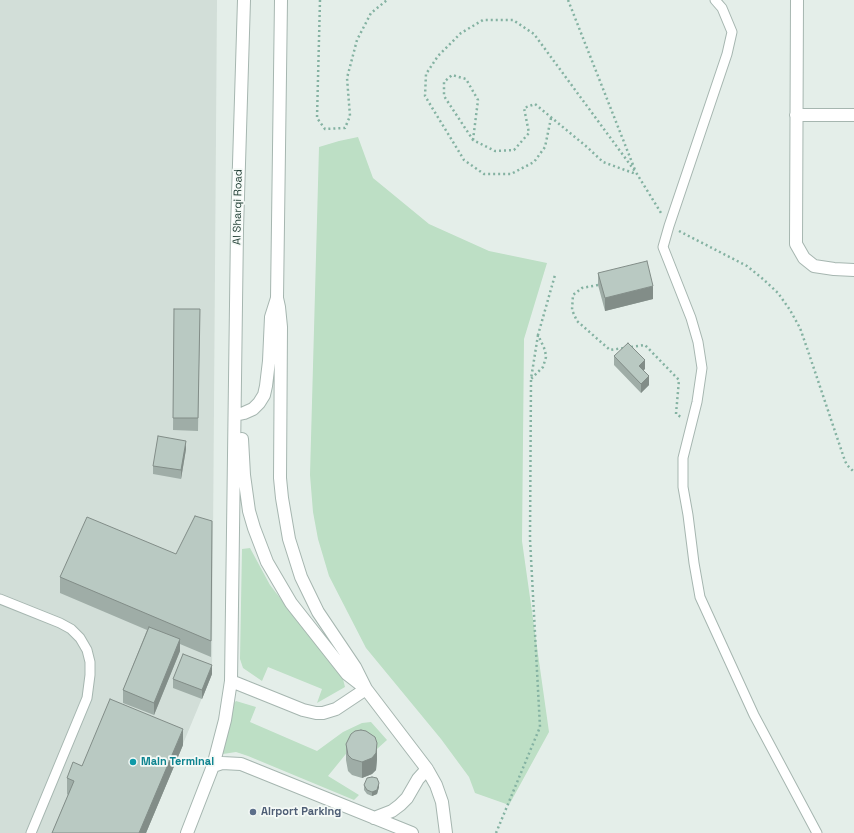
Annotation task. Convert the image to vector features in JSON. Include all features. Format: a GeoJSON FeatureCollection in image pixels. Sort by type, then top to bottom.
{"type":"FeatureCollection","features":[{"type":"Feature","properties":{"kind":"street","name":"Al Sharqi Road"},"geometry":{"type":"LineString","coordinates":[[187,833],[213,766],[225,720],[231,681],[238,229],[244,0]]}},
{"type":"Feature","properties":{"kind":"street"},"geometry":{"type":"LineString","coordinates":[[281,0],[277,298],[281,326],[280,478],[289,538],[308,595],[355,667],[366,689],[427,769],[436,785],[442,802],[446,833]]}},
{"type":"Feature","properties":{"kind":"street"},"geometry":{"type":"LineString","coordinates":[[797,0],[796,244],[804,258],[814,266],[854,270]]}},
{"type":"Feature","properties":{"kind":"street"},"geometry":{"type":"LineString","coordinates":[[796,115],[854,115]]}},
{"type":"Feature","properties":{"kind":"street"},"geometry":{"type":"LineString","coordinates":[[277,298],[271,317],[269,360],[264,395],[253,409],[235,415],[241,434],[244,475],[249,511],[267,562],[291,603],[347,674],[366,689]]}},
{"type":"Feature","properties":{"kind":"street"},"geometry":{"type":"LineString","coordinates":[[231,681],[303,710],[316,713],[323,713],[336,709],[366,689]]}},
{"type":"Feature","properties":{"kind":"street"},"geometry":{"type":"LineString","coordinates":[[213,766],[222,763],[241,764],[412,833]]}},
{"type":"Feature","properties":{"kind":"street"},"geometry":{"type":"LineString","coordinates":[[374,818],[392,811],[400,805],[407,798],[418,779],[427,769]]}},
{"type":"Feature","properties":{"kind":"lane"},"geometry":{"type":"LineString","coordinates":[[714,0],[722,8],[732,32],[727,54],[663,247],[691,318],[698,342],[702,368],[697,402],[683,458],[683,487],[700,597],[754,715],[817,833]]}},
{"type":"Feature","properties":{"kind":"lane"},"geometry":{"type":"LineString","coordinates":[[0,599],[60,623],[71,629],[84,644],[90,662],[87,698],[31,833]]}},
{"type":"Feature","properties":{"kind":"path"},"geometry":{"type":"LineString","coordinates":[[320,0],[317,118],[325,129],[345,128],[350,116],[347,78],[357,40],[371,13],[387,0]]}},
{"type":"Feature","properties":{"kind":"path"},"geometry":{"type":"LineString","coordinates":[[568,0],[637,174]]}},
{"type":"Feature","properties":{"kind":"path"},"geometry":{"type":"LineString","coordinates":[[551,118],[545,147],[534,162],[511,174],[484,174],[464,160],[425,96],[426,74],[438,56],[461,33],[484,20],[513,20],[534,34],[637,174],[669,226],[747,266],[778,293],[800,328],[844,461],[854,472]]}},
{"type":"Feature","properties":{"kind":"path"},"geometry":{"type":"LineString","coordinates":[[473,140],[478,100],[466,79],[452,75],[444,82],[444,96],[473,140],[495,151],[514,150],[530,133],[524,108],[535,104],[603,162],[637,174]]}},
{"type":"Feature","properties":{"kind":"path"},"geometry":{"type":"LineString","coordinates":[[496,833],[540,727],[530,539],[531,379],[538,335],[555,275]]}},
{"type":"Feature","properties":{"kind":"path"},"geometry":{"type":"LineString","coordinates":[[598,285],[582,288],[573,295],[572,310],[577,321],[610,350],[645,345],[679,380],[676,414],[691,424]]}},
{"type":"Feature","properties":{"kind":"path"},"geometry":{"type":"LineString","coordinates":[[531,379],[543,367],[546,357],[545,350],[538,335]]}},
{"type":"Feature","properties":{"kind":"shaded area"},"geometry":{"type":"Polygon","coordinates":[[[0,0],[217,0],[212,674],[146,833],[0,833],[0,0]]]}},
{"type":"Feature","properties":{"kind":"green space"},"geometry":{"type":"Polygon","coordinates":[[[358,137],[373,178],[429,224],[489,251],[547,263],[524,339],[522,541],[549,732],[509,805],[475,793],[469,777],[441,739],[366,648],[329,576],[318,539],[313,512],[310,475],[319,147],[358,137]]]}},
{"type":"Feature","properties":{"kind":"green space"},"geometry":{"type":"Polygon","coordinates":[[[250,548],[270,585],[343,679],[345,687],[317,703],[322,689],[268,667],[262,681],[243,668],[240,659],[242,549],[250,548]]]}},
{"type":"Feature","properties":{"kind":"green space"},"geometry":{"type":"Polygon","coordinates":[[[236,701],[256,707],[250,722],[317,751],[343,732],[362,723],[371,722],[387,740],[377,749],[354,744],[328,776],[359,795],[354,800],[248,756],[236,752],[223,754],[220,747],[231,706],[236,701]]]}},
{"type":"Feature","properties":{"kind":"building"},"geometry":{"type":"Polygon","coordinates":[[[647,261],[653,286],[605,298],[598,273],[647,261]]]}},
{"type":"Feature","properties":{"kind":"building"},"geometry":{"type":"Polygon","coordinates":[[[174,309],[200,309],[198,418],[173,418],[174,309]]]}},
{"type":"Feature","properties":{"kind":"building"},"geometry":{"type":"Polygon","coordinates":[[[628,343],[645,360],[639,366],[649,376],[641,384],[614,356],[628,343]]]}},
{"type":"Feature","properties":{"kind":"building"},"geometry":{"type":"Polygon","coordinates":[[[158,436],[186,441],[181,470],[153,466],[158,436]]]}},
{"type":"Feature","properties":{"kind":"building"},"geometry":{"type":"Polygon","coordinates":[[[195,516],[212,521],[211,641],[60,577],[87,517],[176,554],[195,516]]]}},
{"type":"Feature","properties":{"kind":"building"},"geometry":{"type":"Polygon","coordinates":[[[149,627],[180,639],[154,703],[123,690],[149,627]]]}},
{"type":"Feature","properties":{"kind":"building"},"geometry":{"type":"Polygon","coordinates":[[[183,654],[212,665],[202,690],[173,679],[183,654]]]}},
{"type":"Feature","properties":{"kind":"building","name":"Main Terminal"},"geometry":{"type":"Polygon","coordinates":[[[110,699],[183,729],[139,833],[52,833],[74,781],[67,778],[73,762],[82,766],[110,699]]]}},
{"type":"Feature","properties":{"kind":"building"},"geometry":{"type":"Polygon","coordinates":[[[355,731],[366,731],[375,737],[377,743],[376,753],[372,758],[362,762],[352,759],[348,755],[346,744],[351,734],[355,731]]]}},
{"type":"Feature","properties":{"kind":"building"},"geometry":{"type":"Polygon","coordinates":[[[367,778],[377,778],[379,783],[377,790],[372,792],[367,790],[364,785],[367,778]]]}},
{"type":"Feature","properties":{"kind":"place","name":"Main Terminal"},"geometry":{"type":"Point","coordinates":[133,762]}},
{"type":"Feature","properties":{"kind":"place","name":"Airport Parking"},"geometry":{"type":"Point","coordinates":[253,812]}}]}
